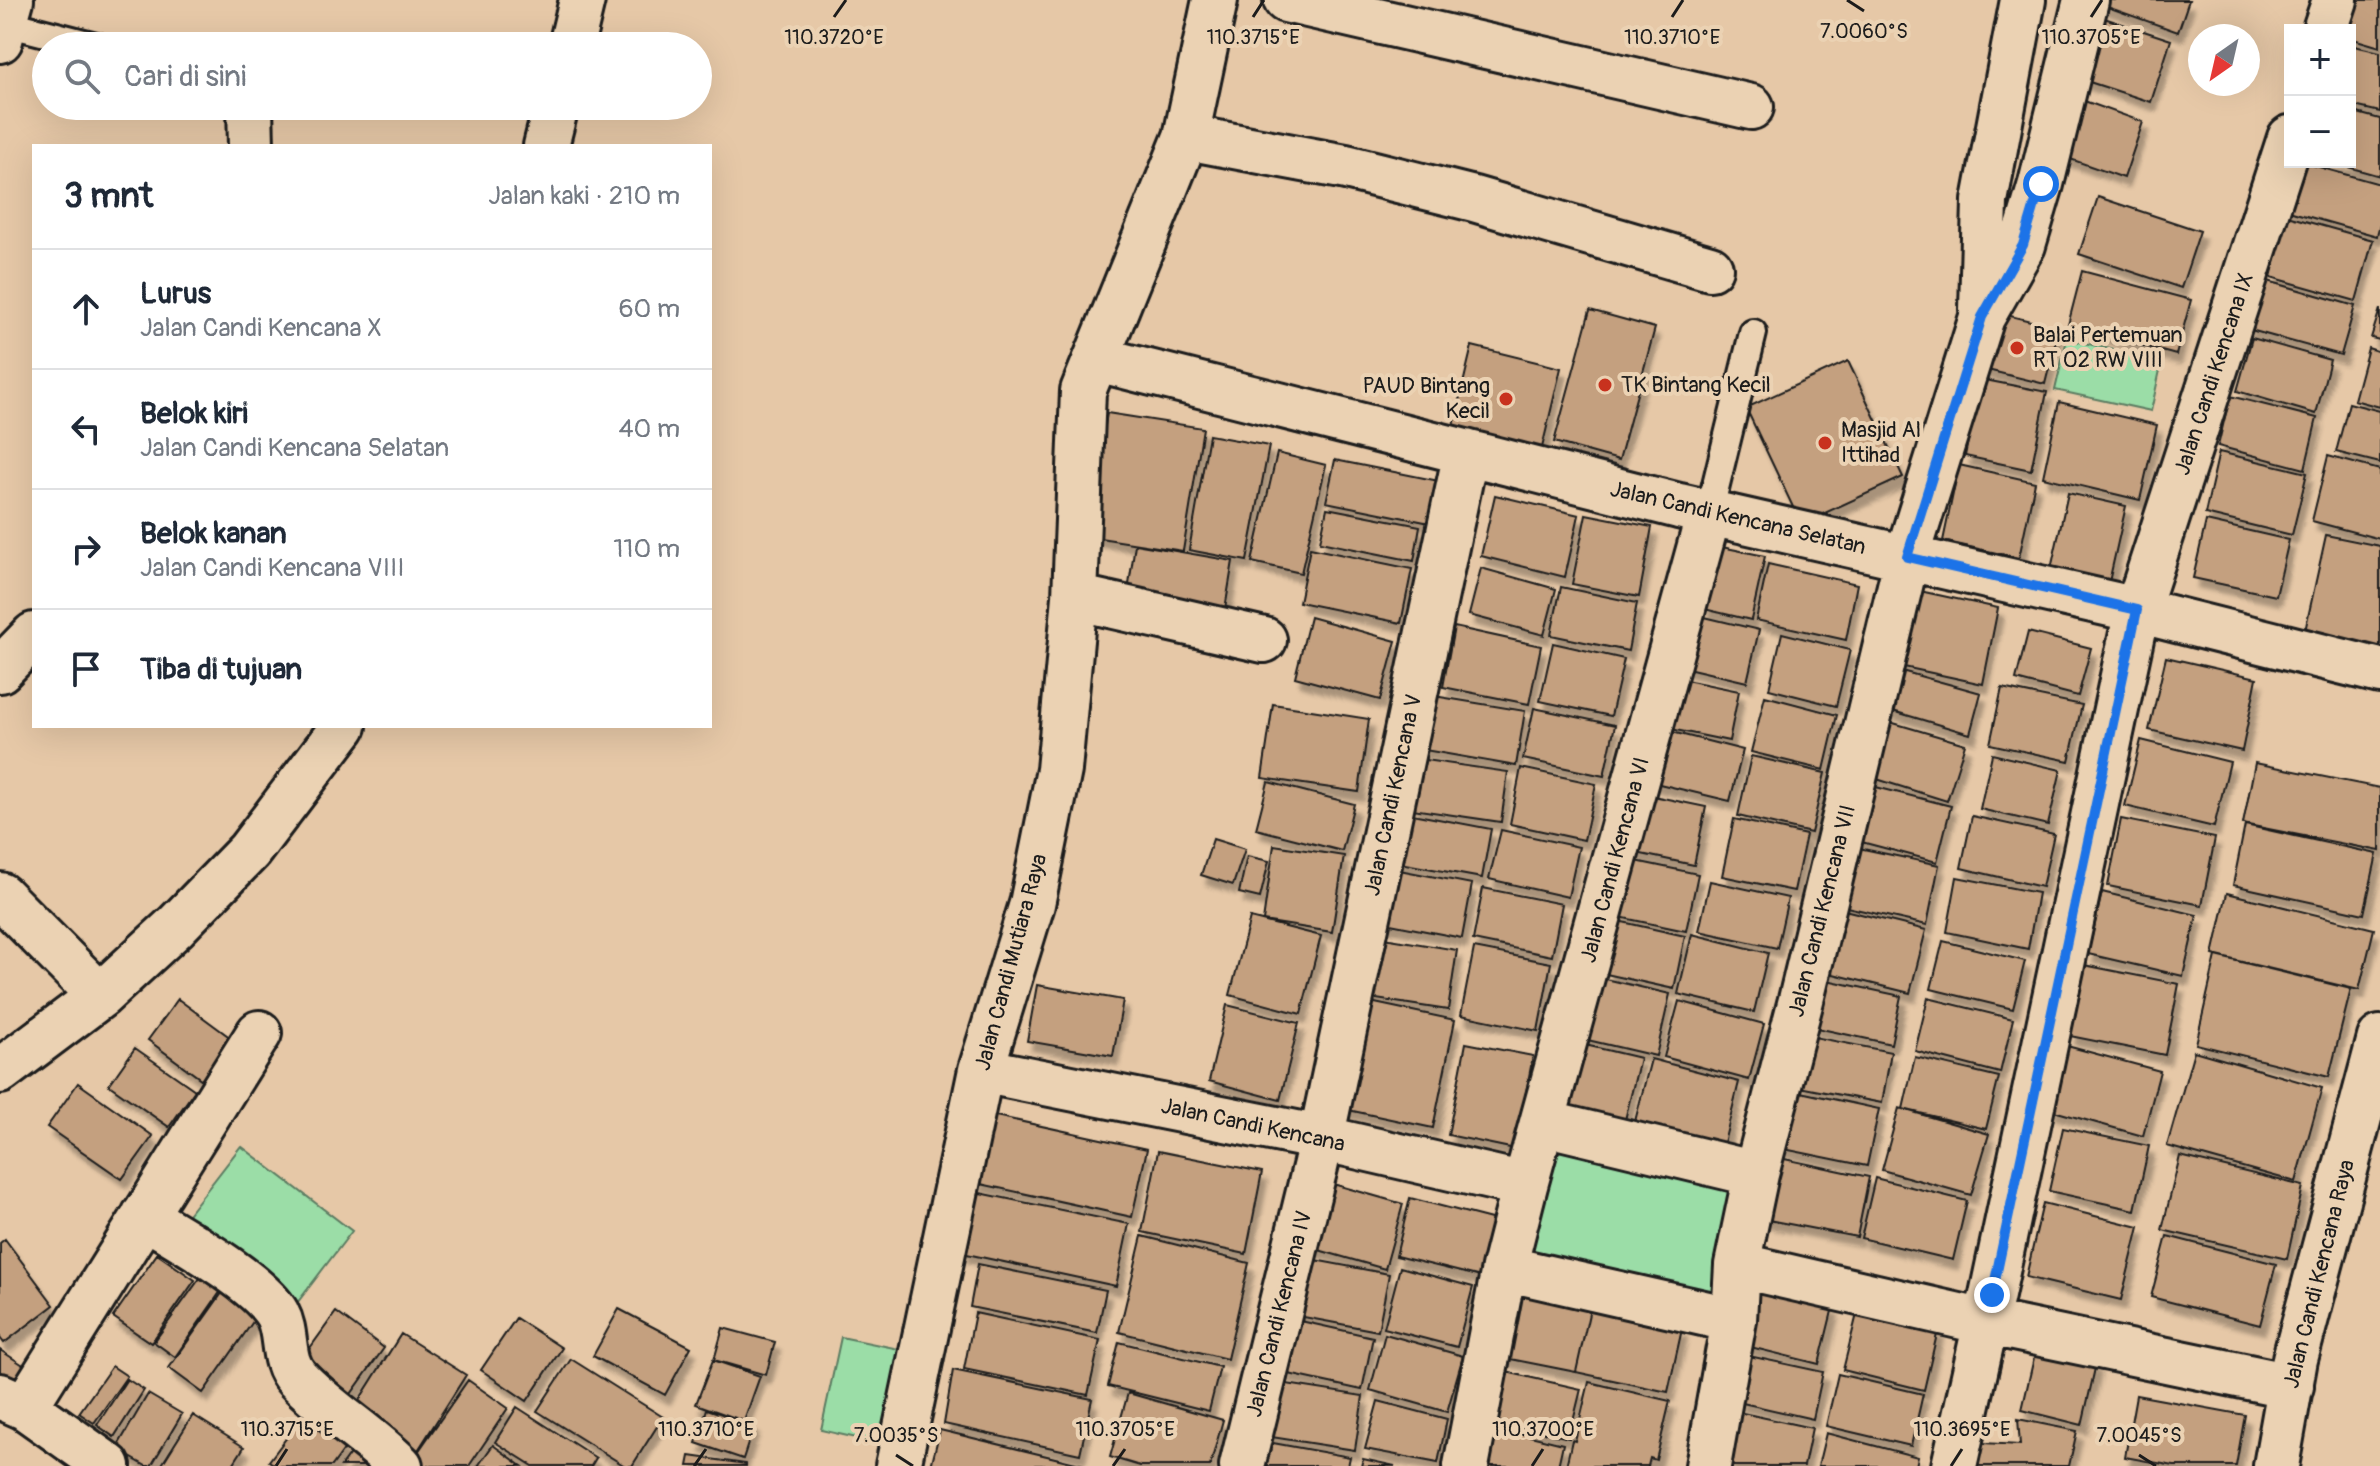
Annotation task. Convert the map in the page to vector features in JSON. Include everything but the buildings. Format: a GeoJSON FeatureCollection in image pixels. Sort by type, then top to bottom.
{"type":"FeatureCollection","features":[{"type":"Feature","properties":{"kind":"street"},"geometry":{"type":"LineString","coordinates":[[574,32],[582,0]]}},
{"type":"Feature","properties":{"kind":"street","name":"Jalan Candi Mutiara Raya"},"geometry":{"type":"LineString","coordinates":[[898,1466],[978,1083],[1032,904],[1059,770],[1075,597],[1081,402],[1088,376],[1186,137],[1215,0]]}},
{"type":"Feature","properties":{"kind":"street"},"geometry":{"type":"LineString","coordinates":[[1286,0],[1751,107]]}},
{"type":"Feature","properties":{"kind":"street"},"geometry":{"type":"LineString","coordinates":[[1982,317],[1985,201],[2023,0]]}},
{"type":"Feature","properties":{"kind":"street"},"geometry":{"type":"LineString","coordinates":[[1982,317],[2023,245],[2086,0]]}},
{"type":"Feature","properties":{"kind":"street"},"geometry":{"type":"LineString","coordinates":[[2327,24],[2335,0]]}},
{"type":"Feature","properties":{"kind":"street"},"geometry":{"type":"LineString","coordinates":[[250,120],[251,144]]}},
{"type":"Feature","properties":{"kind":"street"},"geometry":{"type":"LineString","coordinates":[[546,144],[552,120]]}},
{"type":"Feature","properties":{"kind":"street"},"geometry":{"type":"LineString","coordinates":[[1186,137],[1346,167],[1460,195],[1710,268]]}},
{"type":"Feature","properties":{"kind":"street","name":"Jalan Candi Kencana IX"},"geometry":{"type":"LineString","coordinates":[[1954,1466],[2137,610],[2284,157]]}},
{"type":"Feature","properties":{"kind":"street","name":"Jalan Candi Kencana VII"},"geometry":{"type":"LineString","coordinates":[[1708,1466],[1734,1320],[1739,1253],[1756,1174],[1907,557],[1982,317]]}},
{"type":"Feature","properties":{"kind":"street","name":"Jalan Candi Kencana Selatan"},"geometry":{"type":"LineString","coordinates":[[1097,359],[1709,513],[2137,610],[2380,671]]}},
{"type":"Feature","properties":{"kind":"street","name":"Jalan Candi Kencana V"},"geometry":{"type":"LineString","coordinates":[[1319,1150],[1466,452]]}},
{"type":"Feature","properties":{"kind":"street","name":"Jalan Candi Kencana VI"},"geometry":{"type":"LineString","coordinates":[[1466,1466],[1504,1268],[1522,1196],[1709,513]]}},
{"type":"Feature","properties":{"kind":"street"},"geometry":{"type":"LineString","coordinates":[[1075,597],[1264,640]]}},
{"type":"Feature","properties":{"kind":"street"},"geometry":{"type":"LineString","coordinates":[[0,670],[32,637]]}},
{"type":"Feature","properties":{"kind":"street"},"geometry":{"type":"LineString","coordinates":[[0,1071],[100,996],[176,926],[249,851],[342,728]]}},
{"type":"Feature","properties":{"kind":"street"},"geometry":{"type":"LineString","coordinates":[[0,895],[100,996]]}},
{"type":"Feature","properties":{"kind":"street"},"geometry":{"type":"LineString","coordinates":[[108,1466],[13,1402],[144,1216],[259,1033]]}},
{"type":"Feature","properties":{"kind":"street","name":"Jalan Candi Kencana Raya"},"geometry":{"type":"LineString","coordinates":[[2276,1466],[2293,1372],[2380,1038]]}},
{"type":"Feature","properties":{"kind":"street","name":"Jalan Candi Kencana"},"geometry":{"type":"LineString","coordinates":[[978,1083],[1319,1150],[1522,1196]]}},
{"type":"Feature","properties":{"kind":"street"},"geometry":{"type":"LineString","coordinates":[[1544,1123],[1756,1174]]}},
{"type":"Feature","properties":{"kind":"street","name":"Jalan Candi Kencana IV"},"geometry":{"type":"LineString","coordinates":[[1242,1466],[1319,1150]]}},
{"type":"Feature","properties":{"kind":"street"},"geometry":{"type":"LineString","coordinates":[[144,1216],[218,1262],[269,1302],[278,1316],[285,1355],[294,1375],[400,1466]]}},
{"type":"Feature","properties":{"kind":"street"},"geometry":{"type":"LineString","coordinates":[[1739,1253],[2293,1372]]}},
{"type":"Feature","properties":{"kind":"street"},"geometry":{"type":"LineString","coordinates":[[1504,1268],[1734,1320]]}},
{"type":"Feature","properties":{"kind":"lane"},"geometry":{"type":"LineString","coordinates":[[6,21],[46,32]]}},
{"type":"Feature","properties":{"kind":"lane"},"geometry":{"type":"LineString","coordinates":[[1709,513],[1753,333]]}},
{"type":"Feature","properties":{"kind":"green space"},"geometry":{"type":"Polygon","coordinates":[[[2067,339],[2162,361],[2151,411],[2055,390],[2067,339]]]}},
{"type":"Feature","properties":{"kind":"green space"},"geometry":{"type":"Polygon","coordinates":[[[1560,1138],[1738,1183],[1709,1301],[1530,1255],[1560,1138]]]}},
{"type":"Feature","properties":{"kind":"green space"},"geometry":{"type":"Polygon","coordinates":[[[241,1146],[352,1231],[297,1303],[186,1217],[241,1146]]]}},
{"type":"Feature","properties":{"kind":"green space"},"geometry":{"type":"Polygon","coordinates":[[[841,1337],[899,1349],[879,1443],[821,1430],[841,1337]]]}},
{"type":"Feature","properties":{"kind":"place","name":"Balai Pertemuan RT 02 RW VIII"},"geometry":{"type":"Point","coordinates":[2017,348]}},
{"type":"Feature","properties":{"kind":"place","name":"TK Bintang Kecil"},"geometry":{"type":"Point","coordinates":[1605,385]}},
{"type":"Feature","properties":{"kind":"place","name":"PAUD Bintang Kecil"},"geometry":{"type":"Point","coordinates":[1506,399]}},
{"type":"Feature","properties":{"kind":"place","name":"Masjid Al Ittihad"},"geometry":{"type":"Point","coordinates":[1825,443]}},
{"type":"Feature","properties":{"kind":"route"},"geometry":{"type":"LineString","coordinates":[[1992,1295],[2137,610],[1907,557],[1982,317],[2023,245],[2041,184]]}}]}
